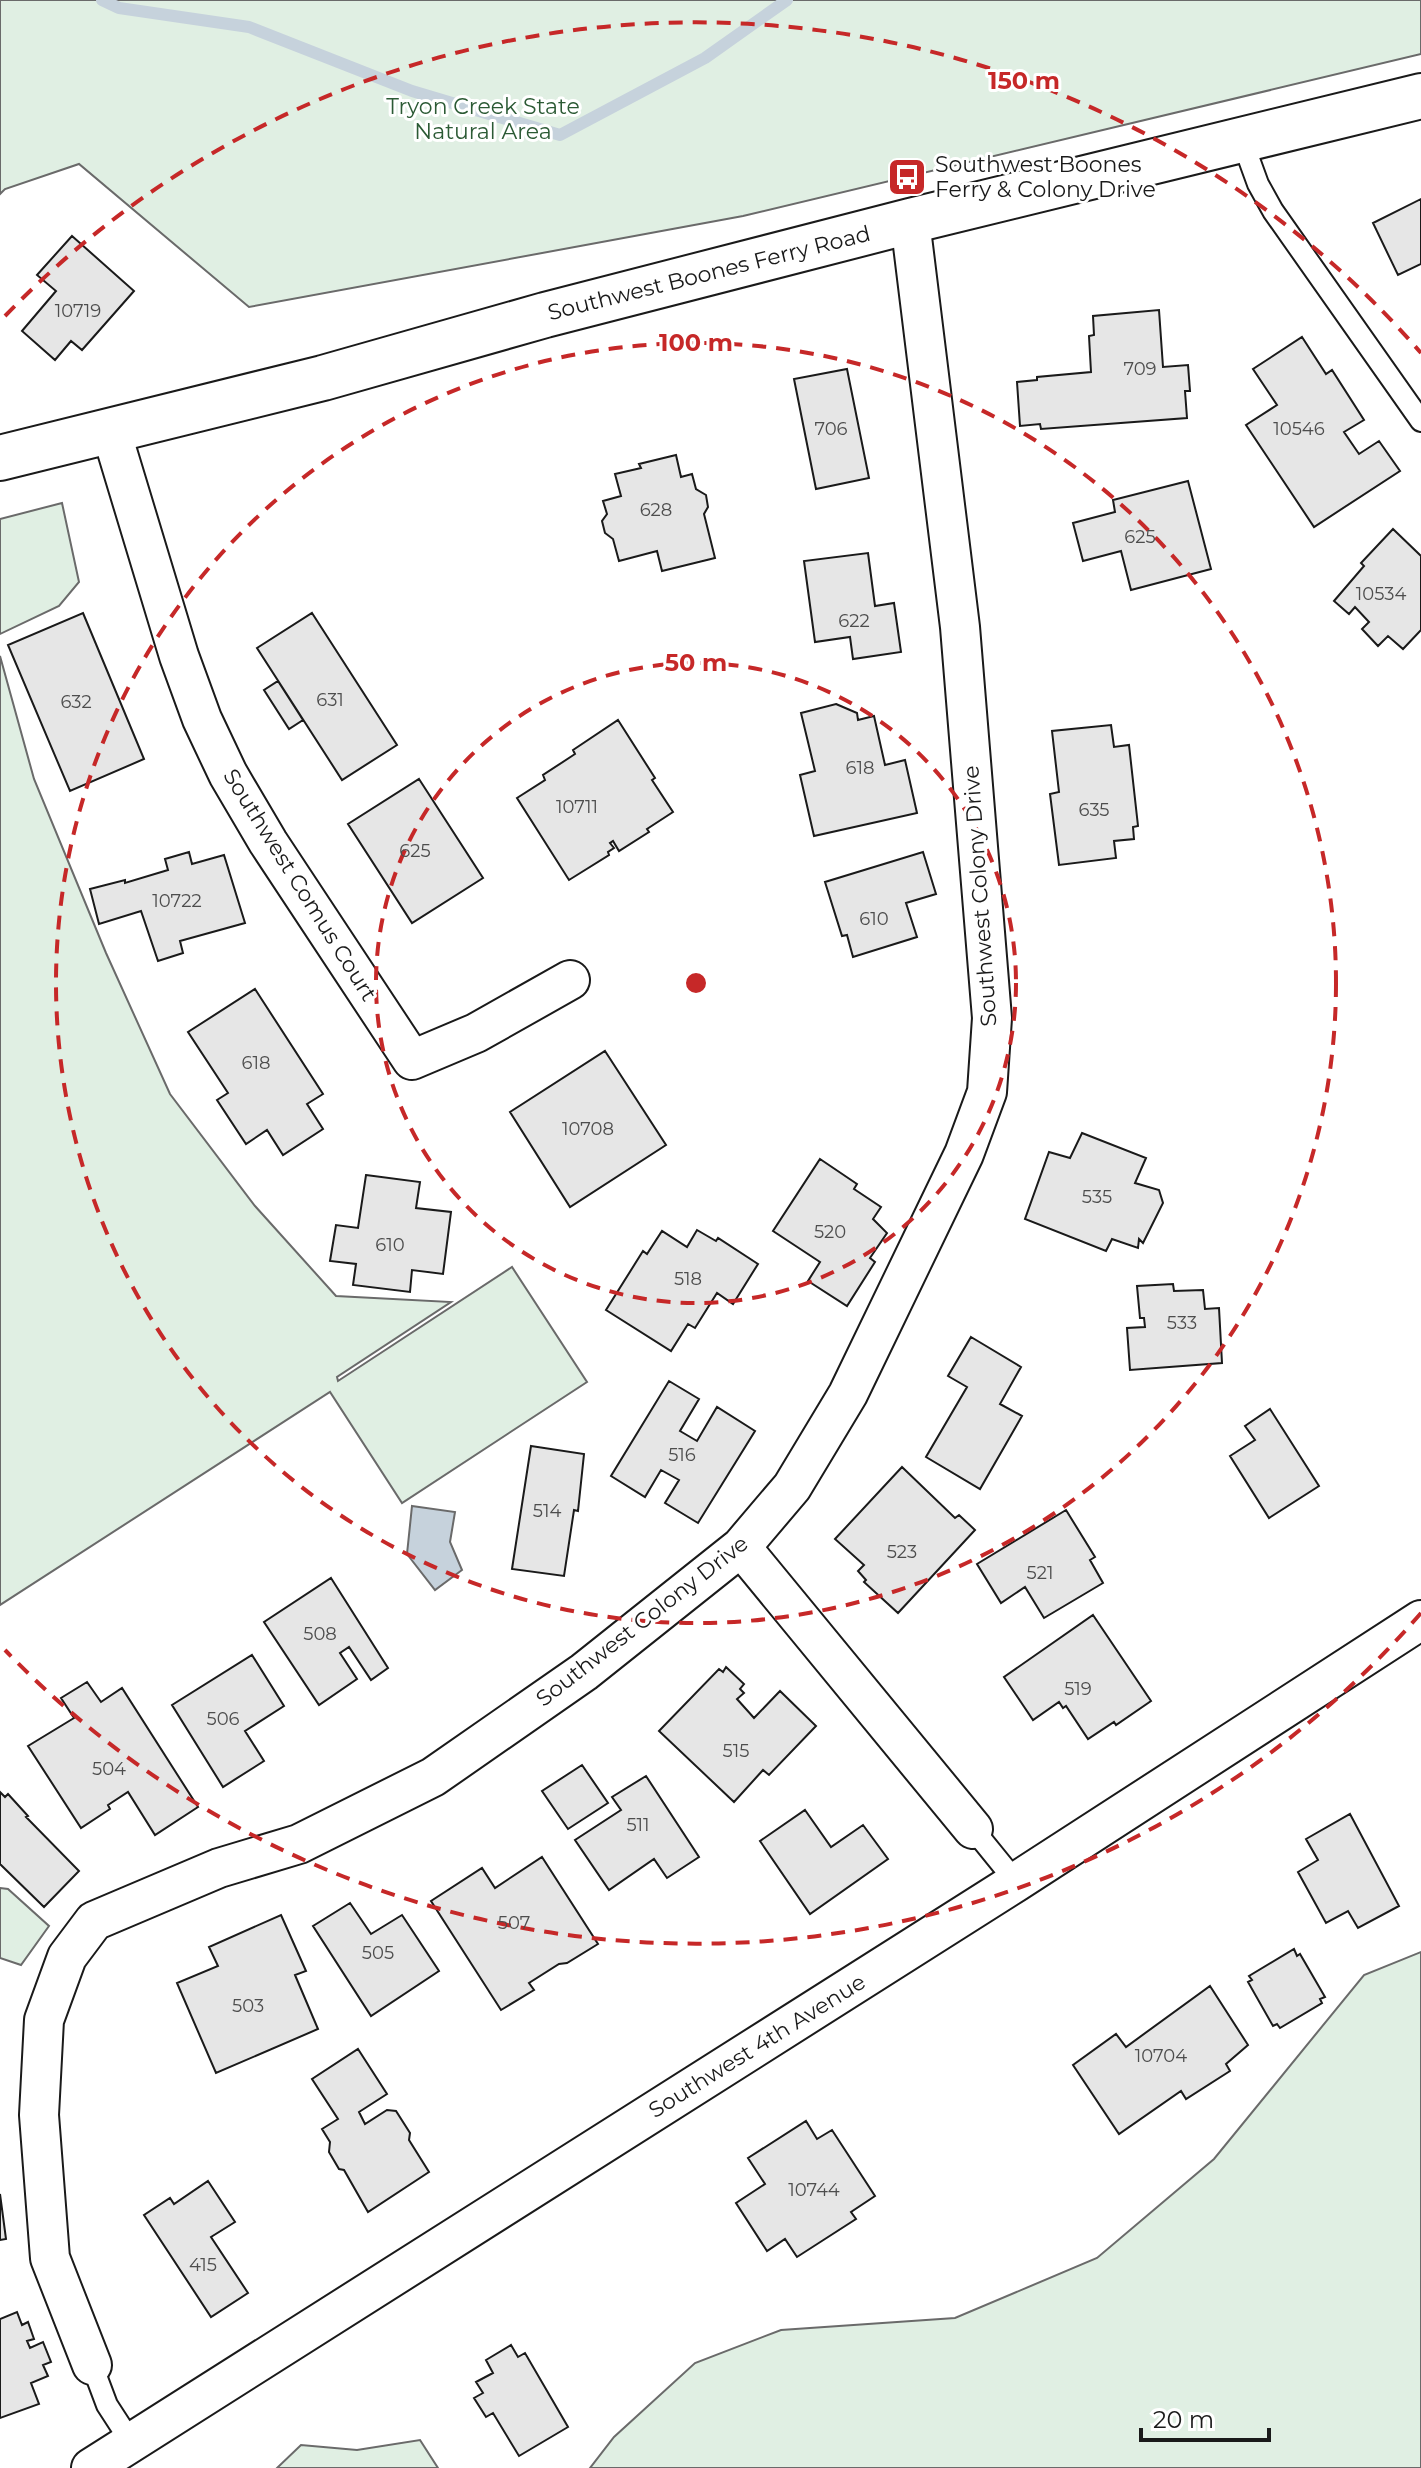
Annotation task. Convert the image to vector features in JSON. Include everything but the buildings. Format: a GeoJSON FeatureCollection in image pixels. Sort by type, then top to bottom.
{"type":"FeatureCollection","features":[{"type":"Feature","properties":{"kind":"main road","name":"Southwest Boones Ferry Road"},"geometry":{"type":"LineString","coordinates":[[0,458],[323,378],[545,315],[910,221],[1421,96]]}},
{"type":"Feature","properties":{"kind":"street","name":"Southwest Colony Drive"},"geometry":{"type":"LineString","coordinates":[[92,2365],[50,2258],[39,2115],[44,2020],[67,1957],[94,1921],[219,1868],[299,1844],[433,1777],[584,1672],[741,1547],[792,1487],[848,1394],[964,1154],[987,1092],[992,1018],[961,643],[910,221]]}},
{"type":"Feature","properties":{"kind":"street","name":"Southwest Comus Court"},"geometry":{"type":"LineString","coordinates":[[111,431],[179,656],[202,719],[228,774],[268,842],[412,1060],[476,1033],[570,980]]}},
{"type":"Feature","properties":{"kind":"street"},"geometry":{"type":"LineString","coordinates":[[741,1547],[973,1829]]}},
{"type":"Feature","properties":{"kind":"street","name":"Southwest 4th Avenue"},"geometry":{"type":"LineString","coordinates":[[91,2468],[1016,1882],[1421,1620]]}},
{"type":"Feature","properties":{"kind":"lane"},"geometry":{"type":"LineString","coordinates":[[1242,140],[1258,184],[1273,211],[1421,421]]}},
{"type":"Feature","properties":{"kind":"lane"},"geometry":{"type":"LineString","coordinates":[[973,1829],[1016,1882]]}},
{"type":"Feature","properties":{"kind":"lane","name":"Southwest Colony Drive"},"geometry":{"type":"LineString","coordinates":[[92,2365],[107,2405],[131,2442]]}},
{"type":"Feature","properties":{"kind":"green space","name":"Tryon Creek State Natural Area"},"geometry":{"type":"Polygon","coordinates":[[[0,0],[1421,0],[1421,54],[743,216],[249,307],[79,164],[5,189],[0,194],[0,0]]]}},
{"type":"Feature","properties":{"kind":"green space"},"geometry":{"type":"Polygon","coordinates":[[[62,503],[79,582],[59,606],[0,634],[0,519],[62,503]]]}},
{"type":"Feature","properties":{"kind":"green space"},"geometry":{"type":"Polygon","coordinates":[[[0,656],[34,779],[106,953],[170,1094],[255,1206],[336,1296],[451,1302],[337,1377],[338,1381],[512,1267],[587,1382],[402,1503],[330,1392],[0,1605],[0,656]]]}},
{"type":"Feature","properties":{"kind":"green space"},"geometry":{"type":"Polygon","coordinates":[[[0,1888],[8,1889],[49,1926],[21,1965],[0,1958],[0,1888]]]}},
{"type":"Feature","properties":{"kind":"green space"},"geometry":{"type":"Polygon","coordinates":[[[1421,1952],[1421,2468],[590,2468],[614,2437],[695,2363],[781,2330],[955,2318],[1097,2258],[1214,2159],[1364,1975],[1421,1952]]]}},
{"type":"Feature","properties":{"kind":"green space"},"geometry":{"type":"Polygon","coordinates":[[[420,2440],[438,2468],[277,2468],[301,2445],[357,2450],[420,2440]]]}},
{"type":"Feature","properties":{"kind":"shaded area"},"geometry":{"type":"Polygon","coordinates":[[[412,1506],[455,1512],[450,1542],[462,1570],[435,1590],[407,1554],[412,1506]]]}},
{"type":"Feature","properties":{"kind":"waterway"},"geometry":{"type":"LineString","coordinates":[[102,0],[119,8],[249,27],[412,91],[560,135],[705,58],[787,0]]}},
{"type":"Feature","properties":{"kind":"place","name":"Southwest Boones Ferry & Colony Drive"},"geometry":{"type":"Point","coordinates":[907,177]}}]}
